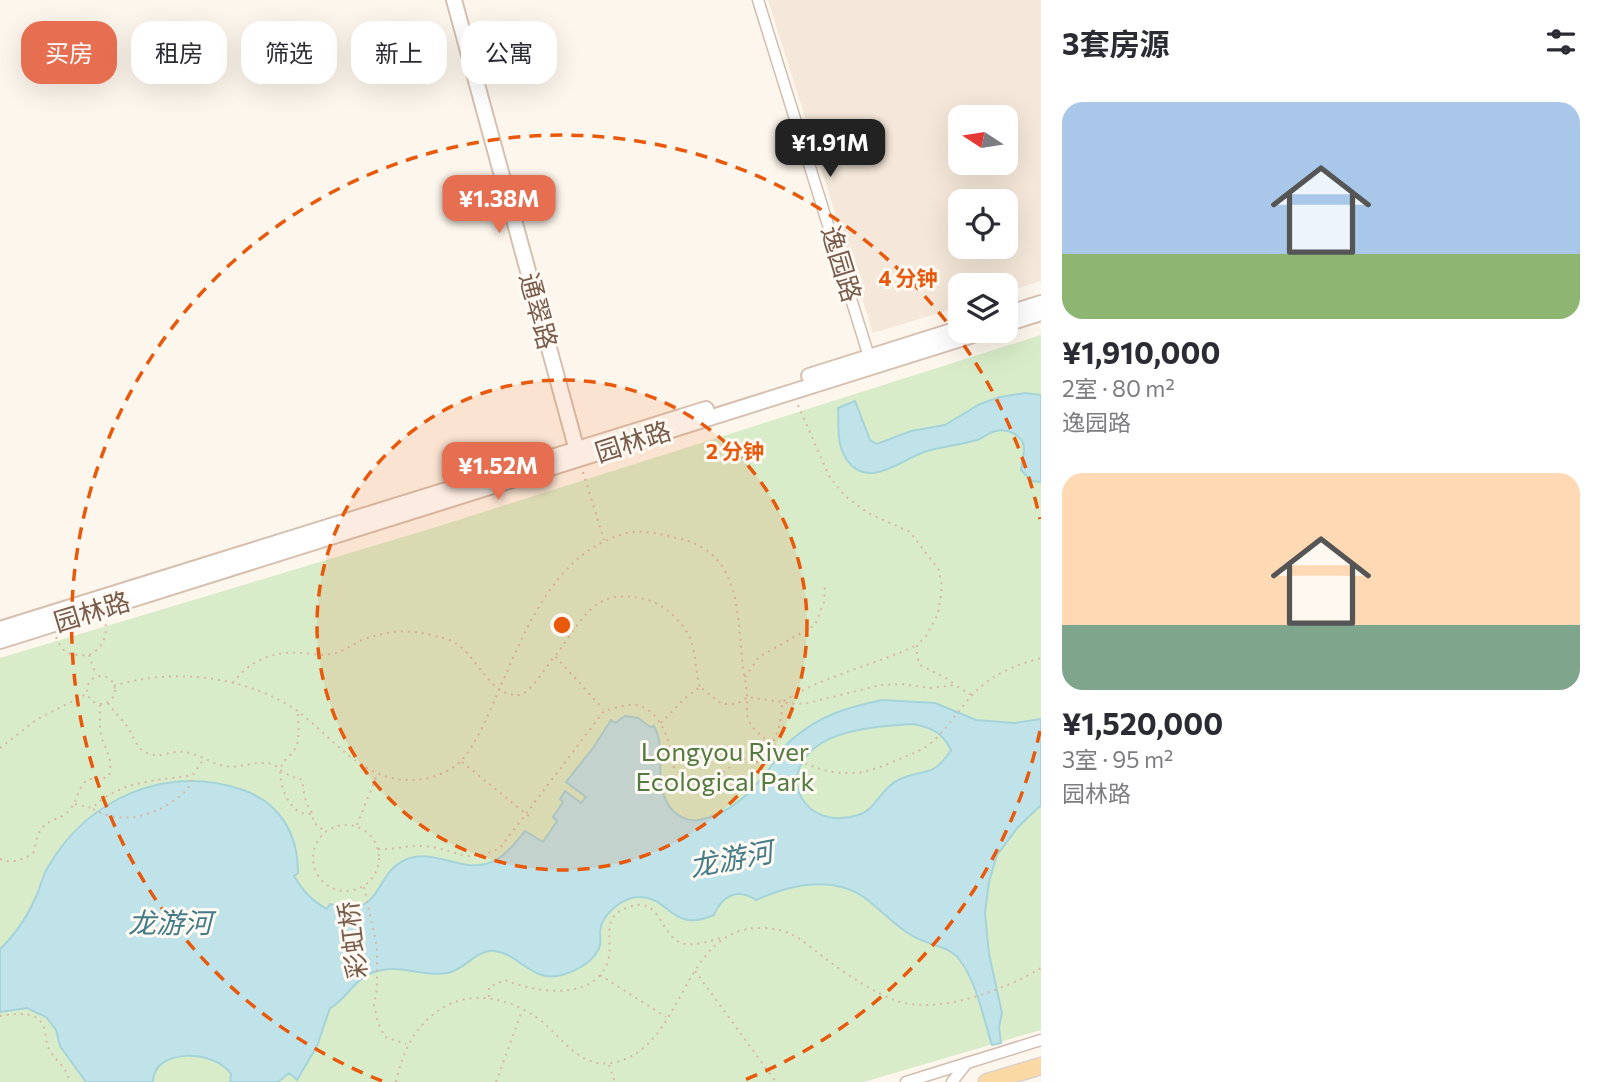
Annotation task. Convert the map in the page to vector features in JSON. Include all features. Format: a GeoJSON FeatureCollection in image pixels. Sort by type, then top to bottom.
{"type":"FeatureCollection","features":[{"type":"Feature","properties":{"kind":"main road"},"geometry":{"type":"LineString","coordinates":[[987,1082],[1041,1066]]}},
{"type":"Feature","properties":{"kind":"street","name":"通翠路"},"geometry":{"type":"LineString","coordinates":[[454,0],[577,454]]}},
{"type":"Feature","properties":{"kind":"street","name":"逸园路"},"geometry":{"type":"LineString","coordinates":[[758,0],[871,362]]}},
{"type":"Feature","properties":{"kind":"street"},"geometry":{"type":"LineString","coordinates":[[1018,310],[1041,303]]}},
{"type":"Feature","properties":{"kind":"street"},"geometry":{"type":"LineString","coordinates":[[1018,320],[1041,313]]}},
{"type":"Feature","properties":{"kind":"street","name":"园林路"},"geometry":{"type":"LineString","coordinates":[[0,641],[577,454],[791,392],[948,333]]}},
{"type":"Feature","properties":{"kind":"street","name":"园林路"},"geometry":{"type":"LineString","coordinates":[[0,629],[871,362],[948,341]]}},
{"type":"Feature","properties":{"kind":"street"},"geometry":{"type":"LineString","coordinates":[[906,1082],[1041,1040]]}},
{"type":"Feature","properties":{"kind":"street"},"geometry":{"type":"LineString","coordinates":[[952,1082],[967,1063]]}},
{"type":"Feature","properties":{"kind":"path"},"geometry":{"type":"LineString","coordinates":[[782,702],[833,676],[889,659],[917,645],[926,636],[938,614],[942,587],[939,570],[910,532],[868,513],[845,496],[830,476],[791,392]]}},
{"type":"Feature","properties":{"kind":"path"},"geometry":{"type":"LineString","coordinates":[[577,454],[604,541]]}},
{"type":"Feature","properties":{"kind":"path"},"geometry":{"type":"LineString","coordinates":[[114,686],[132,680],[177,676],[233,684],[281,701],[298,712],[358,764],[377,774],[413,780],[428,778],[443,773],[461,761],[486,720],[524,635],[552,587],[570,567],[604,541],[622,534],[656,533],[696,543],[712,554],[729,578],[736,594],[750,723],[761,737],[816,769],[828,773],[869,771],[916,753],[931,743],[986,682],[1001,673],[1041,658]]}},
{"type":"Feature","properties":{"kind":"path"},"geometry":{"type":"LineString","coordinates":[[744,678],[760,657],[815,625],[824,602],[825,585]]}},
{"type":"Feature","properties":{"kind":"path"},"geometry":{"type":"LineString","coordinates":[[233,684],[249,665],[261,659],[287,652],[330,654],[369,638],[401,630],[422,632],[453,641],[500,689],[517,695],[524,693],[593,607],[615,596],[636,597],[660,604],[688,633],[695,650],[696,674],[700,687],[722,704],[737,704],[748,697],[808,703],[881,685],[902,684],[931,688],[955,685]]}},
{"type":"Feature","properties":{"kind":"path"},"geometry":{"type":"LineString","coordinates":[[51,624],[61,649],[77,656],[89,655],[96,651],[106,636],[102,609]]}},
{"type":"Feature","properties":{"kind":"path"},"geometry":{"type":"LineString","coordinates":[[917,645],[916,656],[920,665],[973,696]]}},
{"type":"Feature","properties":{"kind":"path"},"geometry":{"type":"LineString","coordinates":[[89,655],[97,676]]}},
{"type":"Feature","properties":{"kind":"path"},"geometry":{"type":"LineString","coordinates":[[555,656],[604,710]]}},
{"type":"Feature","properties":{"kind":"path"},"geometry":{"type":"LineString","coordinates":[[0,748],[36,720],[86,694],[89,681],[97,676],[109,679],[114,686],[114,695],[108,703],[100,705],[92,702],[86,694]]}},
{"type":"Feature","properties":{"kind":"path"},"geometry":{"type":"LineString","coordinates":[[661,723],[700,687]]}},
{"type":"Feature","properties":{"kind":"path"},"geometry":{"type":"LineString","coordinates":[[378,849],[390,850],[406,845],[438,847],[465,857],[500,848],[604,710],[640,705],[661,723],[666,732],[677,772],[694,779],[715,779],[732,768],[739,756],[751,762],[758,762],[778,735],[782,702]]}},
{"type":"Feature","properties":{"kind":"path"},"geometry":{"type":"LineString","coordinates":[[108,703],[142,751],[151,755],[162,756],[183,751],[226,767],[273,764],[286,774],[293,775],[304,783],[306,802],[314,814],[313,822],[326,832]]}},
{"type":"Feature","properties":{"kind":"path"},"geometry":{"type":"LineString","coordinates":[[0,859],[15,861],[33,853],[43,826],[64,817],[74,804],[76,794],[88,779],[109,776],[111,765],[109,750],[101,735],[100,705]]}},
{"type":"Feature","properties":{"kind":"path"},"geometry":{"type":"LineString","coordinates":[[298,712],[298,738],[295,749],[280,769],[287,798],[302,814],[314,814]]}},
{"type":"Feature","properties":{"kind":"path"},"geometry":{"type":"LineString","coordinates":[[74,804],[113,817],[139,817],[150,814],[166,806],[186,790],[203,760]]}},
{"type":"Feature","properties":{"kind":"path"},"geometry":{"type":"LineString","coordinates":[[461,761],[530,817]]}},
{"type":"Feature","properties":{"kind":"path"},"geometry":{"type":"LineString","coordinates":[[356,827],[377,774]]}},
{"type":"Feature","properties":{"kind":"path"},"geometry":{"type":"LineString","coordinates":[[92,808],[139,781],[193,775]]}},
{"type":"Feature","properties":{"kind":"path"},"geometry":{"type":"LineString","coordinates":[[346,825],[356,827],[366,831],[378,849],[377,870],[364,886],[354,891],[332,888],[322,881],[316,872],[314,850],[326,832],[346,825]]}},
{"type":"Feature","properties":{"kind":"path","name":"彩虹桥"},"geometry":{"type":"LineString","coordinates":[[364,886],[377,947],[377,989],[374,1005],[378,1023],[385,1037],[407,1044]]}},
{"type":"Feature","properties":{"kind":"path"},"geometry":{"type":"LineString","coordinates":[[489,998],[489,987],[505,980],[520,986],[557,992],[579,988],[599,975],[607,965],[610,953],[608,928],[615,915],[630,906],[643,904],[652,908],[670,935],[681,943],[693,944],[724,938]]}},
{"type":"Feature","properties":{"kind":"path"},"geometry":{"type":"LineString","coordinates":[[396,1082],[407,1044],[418,1027],[450,1003],[471,998],[489,998],[523,1009],[535,1016],[579,1056],[609,1064],[629,1057],[646,1045],[668,1018],[701,959],[724,938],[749,928],[788,932],[803,939],[831,963],[875,990],[896,1000],[920,1004],[969,998],[1007,986],[1041,968]]}},
{"type":"Feature","properties":{"kind":"path"},"geometry":{"type":"LineString","coordinates":[[695,970],[776,1082]]}},
{"type":"Feature","properties":{"kind":"path"},"geometry":{"type":"LineString","coordinates":[[599,975],[668,1018]]}},
{"type":"Feature","properties":{"kind":"path"},"geometry":{"type":"LineString","coordinates":[[496,1082],[523,1009]]}},
{"type":"Feature","properties":{"kind":"path"},"geometry":{"type":"LineString","coordinates":[[0,1016],[28,1014],[38,1019],[43,1024],[49,1049],[69,1074],[69,1082]]}},
{"type":"Feature","properties":{"kind":"path"},"geometry":{"type":"LineString","coordinates":[[609,1064],[614,1082]]}},
{"type":"Feature","properties":{"kind":"shaded area"},"geometry":{"type":"Polygon","coordinates":[[[768,0],[1041,0],[1041,281],[1018,288],[1018,273],[948,273],[948,310],[873,333],[768,0]]]}},
{"type":"Feature","properties":{"kind":"green space","name":"Longyou River Ecological Park"},"geometry":{"type":"Polygon","coordinates":[[[1041,335],[1041,1030],[864,1082],[0,1082],[0,658],[433,528],[1041,335]]]}},
{"type":"Feature","properties":{"kind":"water"},"geometry":{"type":"Polygon","coordinates":[[[1025,393],[1041,395],[1041,482],[1031,481],[1021,470],[1024,451],[1021,439],[1000,430],[977,440],[924,452],[875,473],[855,469],[841,448],[838,408],[855,401],[870,440],[877,444],[911,431],[945,425],[980,404],[1000,397],[1025,393]]]}},
{"type":"Feature","properties":{"kind":"water","name":"龙游河"},"geometry":{"type":"Polygon","coordinates":[[[882,700],[935,703],[976,720],[1014,723],[1041,719],[1041,805],[1018,827],[997,855],[989,882],[985,913],[989,954],[1002,1013],[999,1027],[1001,1043],[992,1045],[970,978],[954,954],[911,935],[865,898],[852,891],[825,885],[783,890],[756,900],[743,894],[731,895],[721,903],[714,915],[699,920],[679,917],[648,898],[631,898],[618,904],[604,919],[600,931],[600,947],[591,960],[562,975],[534,972],[495,951],[482,953],[448,973],[390,969],[369,974],[330,1008],[317,1046],[297,1080],[289,1073],[278,1082],[230,1082],[231,1074],[223,1066],[212,1060],[186,1056],[163,1063],[156,1071],[153,1082],[86,1082],[60,1046],[56,1030],[46,1017],[27,1008],[0,1012],[0,949],[27,915],[48,867],[65,843],[85,822],[107,805],[132,793],[158,785],[186,781],[214,783],[256,796],[277,812],[291,833],[298,873],[294,876],[308,895],[327,909],[330,904],[360,906],[369,901],[387,875],[405,860],[426,856],[478,865],[500,857],[525,831],[543,842],[557,821],[553,817],[563,802],[560,799],[565,791],[581,803],[586,797],[566,782],[611,720],[615,723],[625,716],[638,718],[650,727],[654,726],[660,745],[660,775],[664,795],[677,814],[685,819],[699,820],[722,812],[742,799],[759,782],[786,745],[816,722],[852,707],[882,700]],[[914,724],[841,734],[820,744],[806,757],[798,771],[797,785],[802,798],[810,808],[823,816],[839,818],[858,815],[869,809],[887,788],[898,780],[938,766],[951,750],[948,744],[941,735],[914,724]]]}}]}
